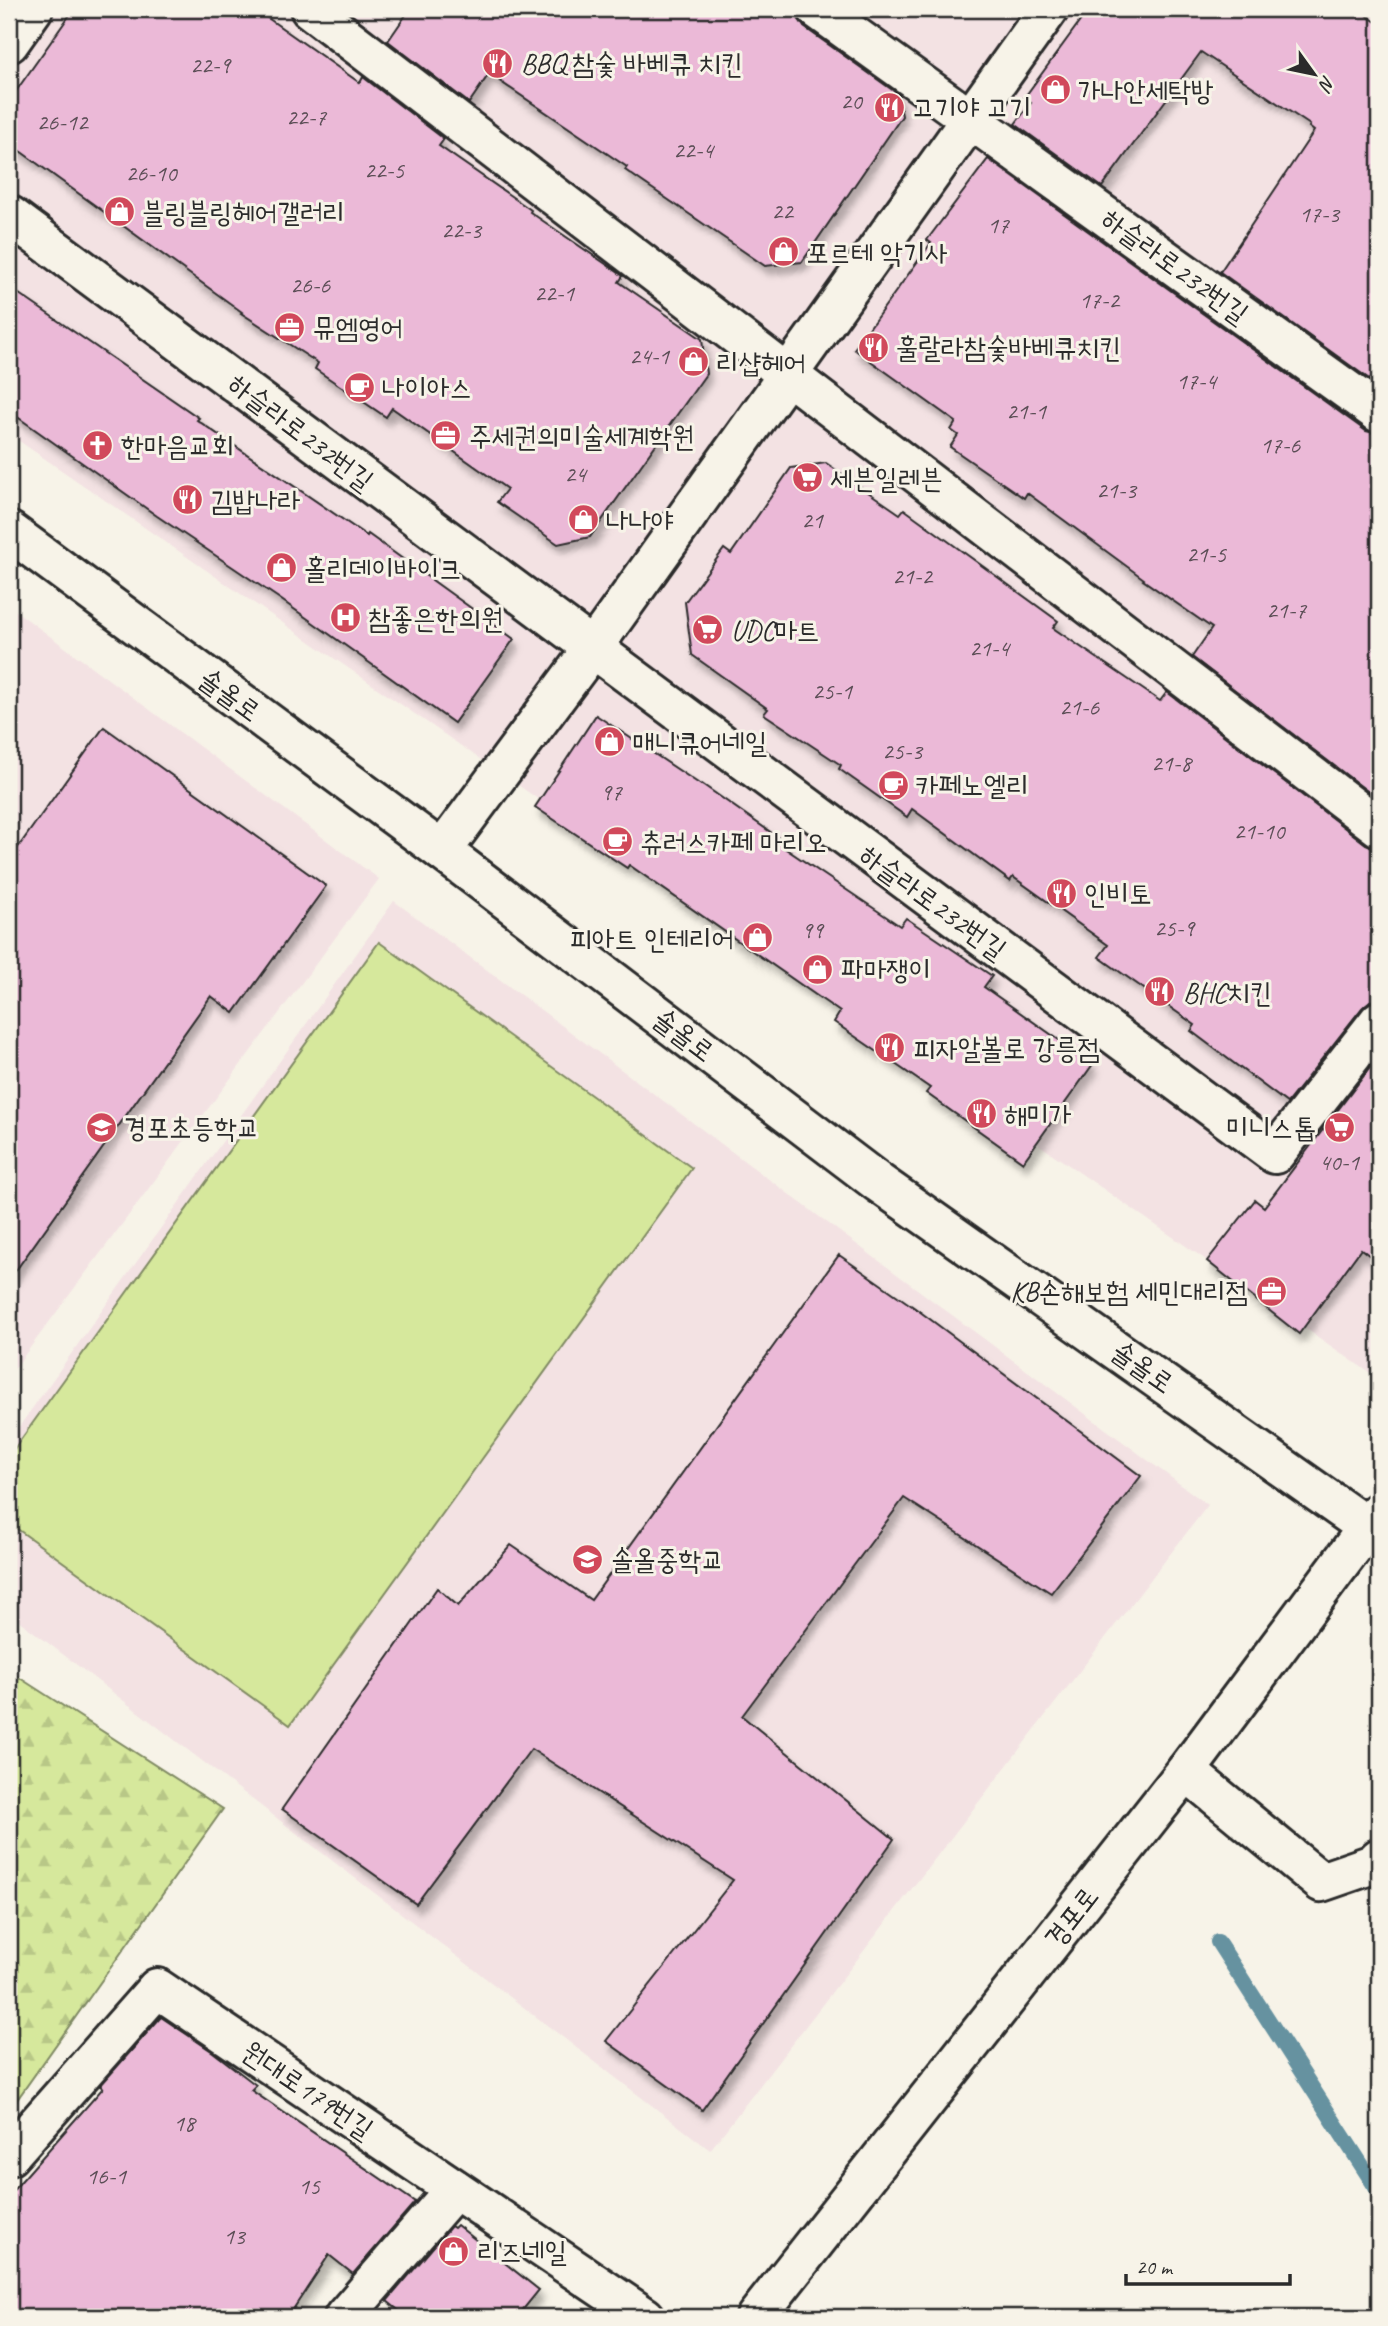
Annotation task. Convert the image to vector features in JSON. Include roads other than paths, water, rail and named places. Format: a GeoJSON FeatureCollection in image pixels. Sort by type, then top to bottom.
{"type":"FeatureCollection","features":[{"type":"Feature","properties":{"kind":"street"},"geometry":{"type":"LineString","coordinates":[[9,43],[33,9]]}},
{"type":"Feature","properties":{"kind":"street"},"geometry":{"type":"LineString","coordinates":[[310,9],[1379,827]]}},
{"type":"Feature","properties":{"kind":"street","name":"하슬라로232번길"},"geometry":{"type":"LineString","coordinates":[[817,9],[1379,413]]}},
{"type":"Feature","properties":{"kind":"street"},"geometry":{"type":"LineString","coordinates":[[442,851],[592,649],[1049,9]]}},
{"type":"Feature","properties":{"kind":"street","name":"하슬라로232번길"},"geometry":{"type":"LineString","coordinates":[[9,215],[1275,1154],[1379,1021]]}},
{"type":"Feature","properties":{"kind":"street","name":"솔올로"},"geometry":{"type":"LineString","coordinates":[[9,531],[442,851],[879,1182],[1373,1519]]}},
{"type":"Feature","properties":{"kind":"street","name":"경포로"},"geometry":{"type":"LineString","coordinates":[[756,2317],[1186,1771],[1373,1519]]}},
{"type":"Feature","properties":{"kind":"street"},"geometry":{"type":"LineString","coordinates":[[1186,1771],[1321,1882],[1373,1864],[1379,1858]]}},
{"type":"Feature","properties":{"kind":"street","name":"원대로179번길"},"geometry":{"type":"LineString","coordinates":[[9,2156],[157,1988],[645,2317]]}},
{"type":"Feature","properties":{"kind":"street"},"geometry":{"type":"LineString","coordinates":[[344,2317],[455,2189]]}},
{"type":"Feature","properties":{"kind":"waterway"},"geometry":{"type":"LineString","coordinates":[[1218,1942],[1379,2192]]}},
{"type":"Feature","properties":{"kind":"place","name":"BBQ 참숯 바베큐 치킨"},"geometry":{"type":"Point","coordinates":[498,63]}},
{"type":"Feature","properties":{"kind":"place","name":"가나안세탁방"},"geometry":{"type":"Point","coordinates":[1055,90]}},
{"type":"Feature","properties":{"kind":"place","name":"고기야 고기"},"geometry":{"type":"Point","coordinates":[889,107]}},
{"type":"Feature","properties":{"kind":"place","name":"블링블링헤어갤러리"},"geometry":{"type":"Point","coordinates":[119,212]}},
{"type":"Feature","properties":{"kind":"place","name":"포르테 악기사"},"geometry":{"type":"Point","coordinates":[783,252]}},
{"type":"Feature","properties":{"kind":"place","name":"뮤엠영어"},"geometry":{"type":"Point","coordinates":[290,327]}},
{"type":"Feature","properties":{"kind":"place","name":"훌랄라참숯바베큐치킨"},"geometry":{"type":"Point","coordinates":[873,347]}},
{"type":"Feature","properties":{"kind":"place","name":"리샵헤어"},"geometry":{"type":"Point","coordinates":[693,362]}},
{"type":"Feature","properties":{"kind":"place","name":"나이아스"},"geometry":{"type":"Point","coordinates":[359,387]}},
{"type":"Feature","properties":{"kind":"place","name":"주세권의미술세계학원"},"geometry":{"type":"Point","coordinates":[446,436]}},
{"type":"Feature","properties":{"kind":"place","name":"한마음교회"},"geometry":{"type":"Point","coordinates":[98,445]}},
{"type":"Feature","properties":{"kind":"place","name":"세븐일레븐"},"geometry":{"type":"Point","coordinates":[807,478]}},
{"type":"Feature","properties":{"kind":"place","name":"김밥나라"},"geometry":{"type":"Point","coordinates":[187,500]}},
{"type":"Feature","properties":{"kind":"place","name":"나나야"},"geometry":{"type":"Point","coordinates":[583,520]}},
{"type":"Feature","properties":{"kind":"place","name":"홀리데이바이크"},"geometry":{"type":"Point","coordinates":[281,568]}},
{"type":"Feature","properties":{"kind":"place","name":"참좋은한의원"},"geometry":{"type":"Point","coordinates":[345,618]}},
{"type":"Feature","properties":{"kind":"place","name":"UDC마트"},"geometry":{"type":"Point","coordinates":[708,630]}},
{"type":"Feature","properties":{"kind":"place","name":"매니큐어네일"},"geometry":{"type":"Point","coordinates":[609,742]}},
{"type":"Feature","properties":{"kind":"place","name":"카페노엘리"},"geometry":{"type":"Point","coordinates":[893,785]}},
{"type":"Feature","properties":{"kind":"place","name":"츄러스카페 마리오"},"geometry":{"type":"Point","coordinates":[617,842]}},
{"type":"Feature","properties":{"kind":"place","name":"인비토"},"geometry":{"type":"Point","coordinates":[1061,893]}},
{"type":"Feature","properties":{"kind":"place","name":"피아트 인테리어"},"geometry":{"type":"Point","coordinates":[757,938]}},
{"type":"Feature","properties":{"kind":"place","name":"파마쟁이"},"geometry":{"type":"Point","coordinates":[818,969]}},
{"type":"Feature","properties":{"kind":"place","name":"BHC치킨"},"geometry":{"type":"Point","coordinates":[1160,992]}},
{"type":"Feature","properties":{"kind":"place","name":"피자알볼로 강릉점"},"geometry":{"type":"Point","coordinates":[890,1048]}},
{"type":"Feature","properties":{"kind":"place","name":"해미가"},"geometry":{"type":"Point","coordinates":[981,1114]}},
{"type":"Feature","properties":{"kind":"place","name":"경포초등학교"},"geometry":{"type":"Point","coordinates":[101,1127]}},
{"type":"Feature","properties":{"kind":"place","name":"미니스톱"},"geometry":{"type":"Point","coordinates":[1339,1127]}},
{"type":"Feature","properties":{"kind":"place","name":"KB손해보험 세민대리점"},"geometry":{"type":"Point","coordinates":[1271,1291]}},
{"type":"Feature","properties":{"kind":"place","name":"솔올중학교"},"geometry":{"type":"Point","coordinates":[588,1559]}},
{"type":"Feature","properties":{"kind":"place","name":"리즈네일"},"geometry":{"type":"Point","coordinates":[454,2251]}}]}
